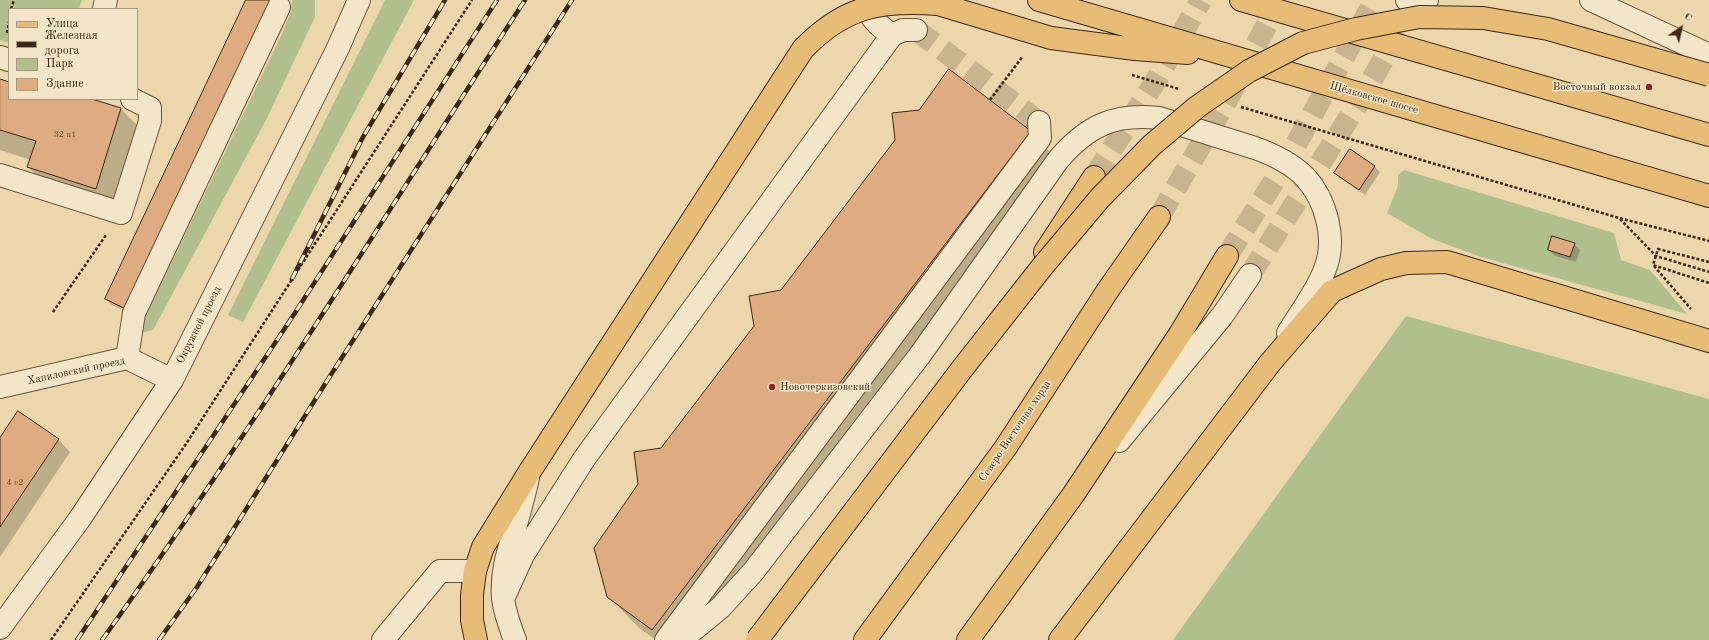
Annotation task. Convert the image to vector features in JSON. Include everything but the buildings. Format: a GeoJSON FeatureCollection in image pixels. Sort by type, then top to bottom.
{"type":"FeatureCollection","features":[{"type":"Feature","properties":{"kind":"main road","name":"Щёлковское шоссе"},"geometry":{"type":"LineString","coordinates":[[1039,0],[1709,196]]}},
{"type":"Feature","properties":{"kind":"main road"},"geometry":{"type":"LineString","coordinates":[[1241,0],[1709,135]]}},
{"type":"Feature","properties":{"kind":"main road"},"geometry":{"type":"LineString","coordinates":[[476,640],[472,620],[472,595],[475,571],[484,547],[530,471],[803,49],[818,33],[833,22],[868,6],[889,2],[912,1],[938,4],[1051,38],[1136,49],[1235,57]]}},
{"type":"Feature","properties":{"kind":"main road"},"geometry":{"type":"LineString","coordinates":[[757,640],[967,363],[1042,267],[1100,198],[1152,145],[1197,106],[1249,71],[1303,43],[1418,17],[1483,18],[1548,28],[1709,75]]}},
{"type":"Feature","properties":{"kind":"main road"},"geometry":{"type":"LineString","coordinates":[[764,640],[776,621],[1037,265],[1094,177]]}},
{"type":"Feature","properties":{"kind":"main road","name":"Северо-Восточная хорда"},"geometry":{"type":"LineString","coordinates":[[866,640],[1006,447],[1108,290],[1159,217]]}},
{"type":"Feature","properties":{"kind":"main road"},"geometry":{"type":"LineString","coordinates":[[968,640],[1073,496],[1180,334],[1227,256]]}},
{"type":"Feature","properties":{"kind":"main road"},"geometry":{"type":"LineString","coordinates":[[1060,640],[1270,363],[1332,290],[1381,268],[1406,263],[1447,262],[1709,341]]}},
{"type":"Feature","properties":{"kind":"street","name":"Окружной проезд"},"geometry":{"type":"LineString","coordinates":[[0,628],[81,517],[172,380],[335,55],[359,0]]}},
{"type":"Feature","properties":{"kind":"street"},"geometry":{"type":"LineString","coordinates":[[866,0],[871,17],[880,27],[892,35]]}},
{"type":"Feature","properties":{"kind":"street"},"geometry":{"type":"LineString","coordinates":[[1407,0],[1427,0]]}},
{"type":"Feature","properties":{"kind":"street"},"geometry":{"type":"LineString","coordinates":[[1591,0],[1709,55]]}},
{"type":"Feature","properties":{"kind":"street"},"geometry":{"type":"LineString","coordinates":[[127,358],[134,313],[279,7]]}},
{"type":"Feature","properties":{"kind":"street"},"geometry":{"type":"LineString","coordinates":[[504,599],[523,555],[584,459],[892,35],[903,30],[916,30]]}},
{"type":"Feature","properties":{"kind":"street"},"geometry":{"type":"LineString","coordinates":[[0,175],[122,213],[150,121],[150,108],[134,100]]}},
{"type":"Feature","properties":{"kind":"street"},"geometry":{"type":"LineString","coordinates":[[681,640],[720,608],[753,572],[920,355],[1058,160],[1081,136],[1094,127],[1126,117],[1142,116],[1159,118],[1270,154],[1304,176],[1314,189],[1322,204],[1330,236],[1326,269],[1270,363]]}},
{"type":"Feature","properties":{"kind":"street"},"geometry":{"type":"LineString","coordinates":[[666,640],[1040,138],[1039,122]]}},
{"type":"Feature","properties":{"kind":"street"},"geometry":{"type":"LineString","coordinates":[[1073,496],[1222,316],[1250,275]]}},
{"type":"Feature","properties":{"kind":"street","name":"Хапиловский проезд"},"geometry":{"type":"LineString","coordinates":[[0,387],[127,358],[172,380]]}},
{"type":"Feature","properties":{"kind":"street"},"geometry":{"type":"LineString","coordinates":[[515,640],[508,620],[504,599],[503,576],[506,554],[514,533],[530,471]]}},
{"type":"Feature","properties":{"kind":"street"},"geometry":{"type":"LineString","coordinates":[[383,640],[440,571],[475,571]]}},
{"type":"Feature","properties":{"kind":"street"},"geometry":{"type":"LineString","coordinates":[[757,640],[776,621]]}},
{"type":"Feature","properties":{"kind":"path"},"geometry":{"type":"LineString","coordinates":[[11,8],[14,0]]}},
{"type":"Feature","properties":{"kind":"path"},"geometry":{"type":"LineString","coordinates":[[51,640],[186,444],[472,0]]}},
{"type":"Feature","properties":{"kind":"path"},"geometry":{"type":"LineString","coordinates":[[12,4],[14,8]]}},
{"type":"Feature","properties":{"kind":"path"},"geometry":{"type":"LineString","coordinates":[[990,100],[1020,60]]}},
{"type":"Feature","properties":{"kind":"path"},"geometry":{"type":"LineString","coordinates":[[1129,74],[1183,90]]}},
{"type":"Feature","properties":{"kind":"path"},"geometry":{"type":"LineString","coordinates":[[1236,106],[1619,218],[1709,241]]}},
{"type":"Feature","properties":{"kind":"path"},"geometry":{"type":"LineString","coordinates":[[53,312],[122,213]]}},
{"type":"Feature","properties":{"kind":"path"},"geometry":{"type":"LineString","coordinates":[[1619,218],[1656,256],[1709,272]]}},
{"type":"Feature","properties":{"kind":"path"},"geometry":{"type":"LineString","coordinates":[[1653,265],[1658,249],[1709,262]]}},
{"type":"Feature","properties":{"kind":"path"},"geometry":{"type":"LineString","coordinates":[[1653,265],[1709,282]]}},
{"type":"Feature","properties":{"kind":"path"},"geometry":{"type":"LineString","coordinates":[[1653,265],[1694,313]]}},
{"type":"Feature","properties":{"kind":"green space"},"geometry":{"type":"Polygon","coordinates":[[[0,0],[82,0],[79,8],[8,8],[8,43],[0,40],[0,0]]]}},
{"type":"Feature","properties":{"kind":"green space"},"geometry":{"type":"Polygon","coordinates":[[[292,0],[315,0],[315,17],[267,118],[153,330],[137,334],[281,36],[291,11],[292,0]]]}},
{"type":"Feature","properties":{"kind":"green space"},"geometry":{"type":"Polygon","coordinates":[[[385,0],[414,0],[243,322],[228,315],[385,0]]]}},
{"type":"Feature","properties":{"kind":"green space"},"geometry":{"type":"Polygon","coordinates":[[[1404,170],[1614,233],[1621,260],[1650,270],[1687,314],[1481,257],[1432,239],[1387,213],[1398,186],[1398,175],[1404,170]]]}},
{"type":"Feature","properties":{"kind":"green space"},"geometry":{"type":"Polygon","coordinates":[[[1406,316],[1709,399],[1709,640],[1173,640],[1406,316]]]}},
{"type":"Feature","properties":{"kind":"tunnel"},"geometry":{"type":"LineString","coordinates":[[1094,177],[1155,82],[1201,0]]}},
{"type":"Feature","properties":{"kind":"tunnel"},"geometry":{"type":"LineString","coordinates":[[1159,217],[1227,100],[1280,0]]}},
{"type":"Feature","properties":{"kind":"tunnel"},"geometry":{"type":"LineString","coordinates":[[1227,256],[1288,159],[1375,0]]}},
{"type":"Feature","properties":{"kind":"tunnel"},"geometry":{"type":"LineString","coordinates":[[1250,275],[1359,102],[1414,6]]}},
{"type":"Feature","properties":{"kind":"tunnel"},"geometry":{"type":"LineString","coordinates":[[916,30],[1039,122]]}},
{"type":"Feature","properties":{"kind":"railway"},"geometry":{"type":"LineString","coordinates":[[292,279],[363,137],[445,0]]}},
{"type":"Feature","properties":{"kind":"railway"},"geometry":{"type":"LineString","coordinates":[[77,640],[289,322],[497,0]]}},
{"type":"Feature","properties":{"kind":"railway"},"geometry":{"type":"LineString","coordinates":[[102,640],[265,403],[525,0]]}},
{"type":"Feature","properties":{"kind":"railway"},"geometry":{"type":"LineString","coordinates":[[159,640],[197,587],[332,373],[572,0]]}},
{"type":"Feature","properties":{"kind":"place","name":"Восточный вокзал"},"geometry":{"type":"Point","coordinates":[1649,87]}},
{"type":"Feature","properties":{"kind":"place","name":"Новочеркизовский"},"geometry":{"type":"Point","coordinates":[772,387]}}]}
